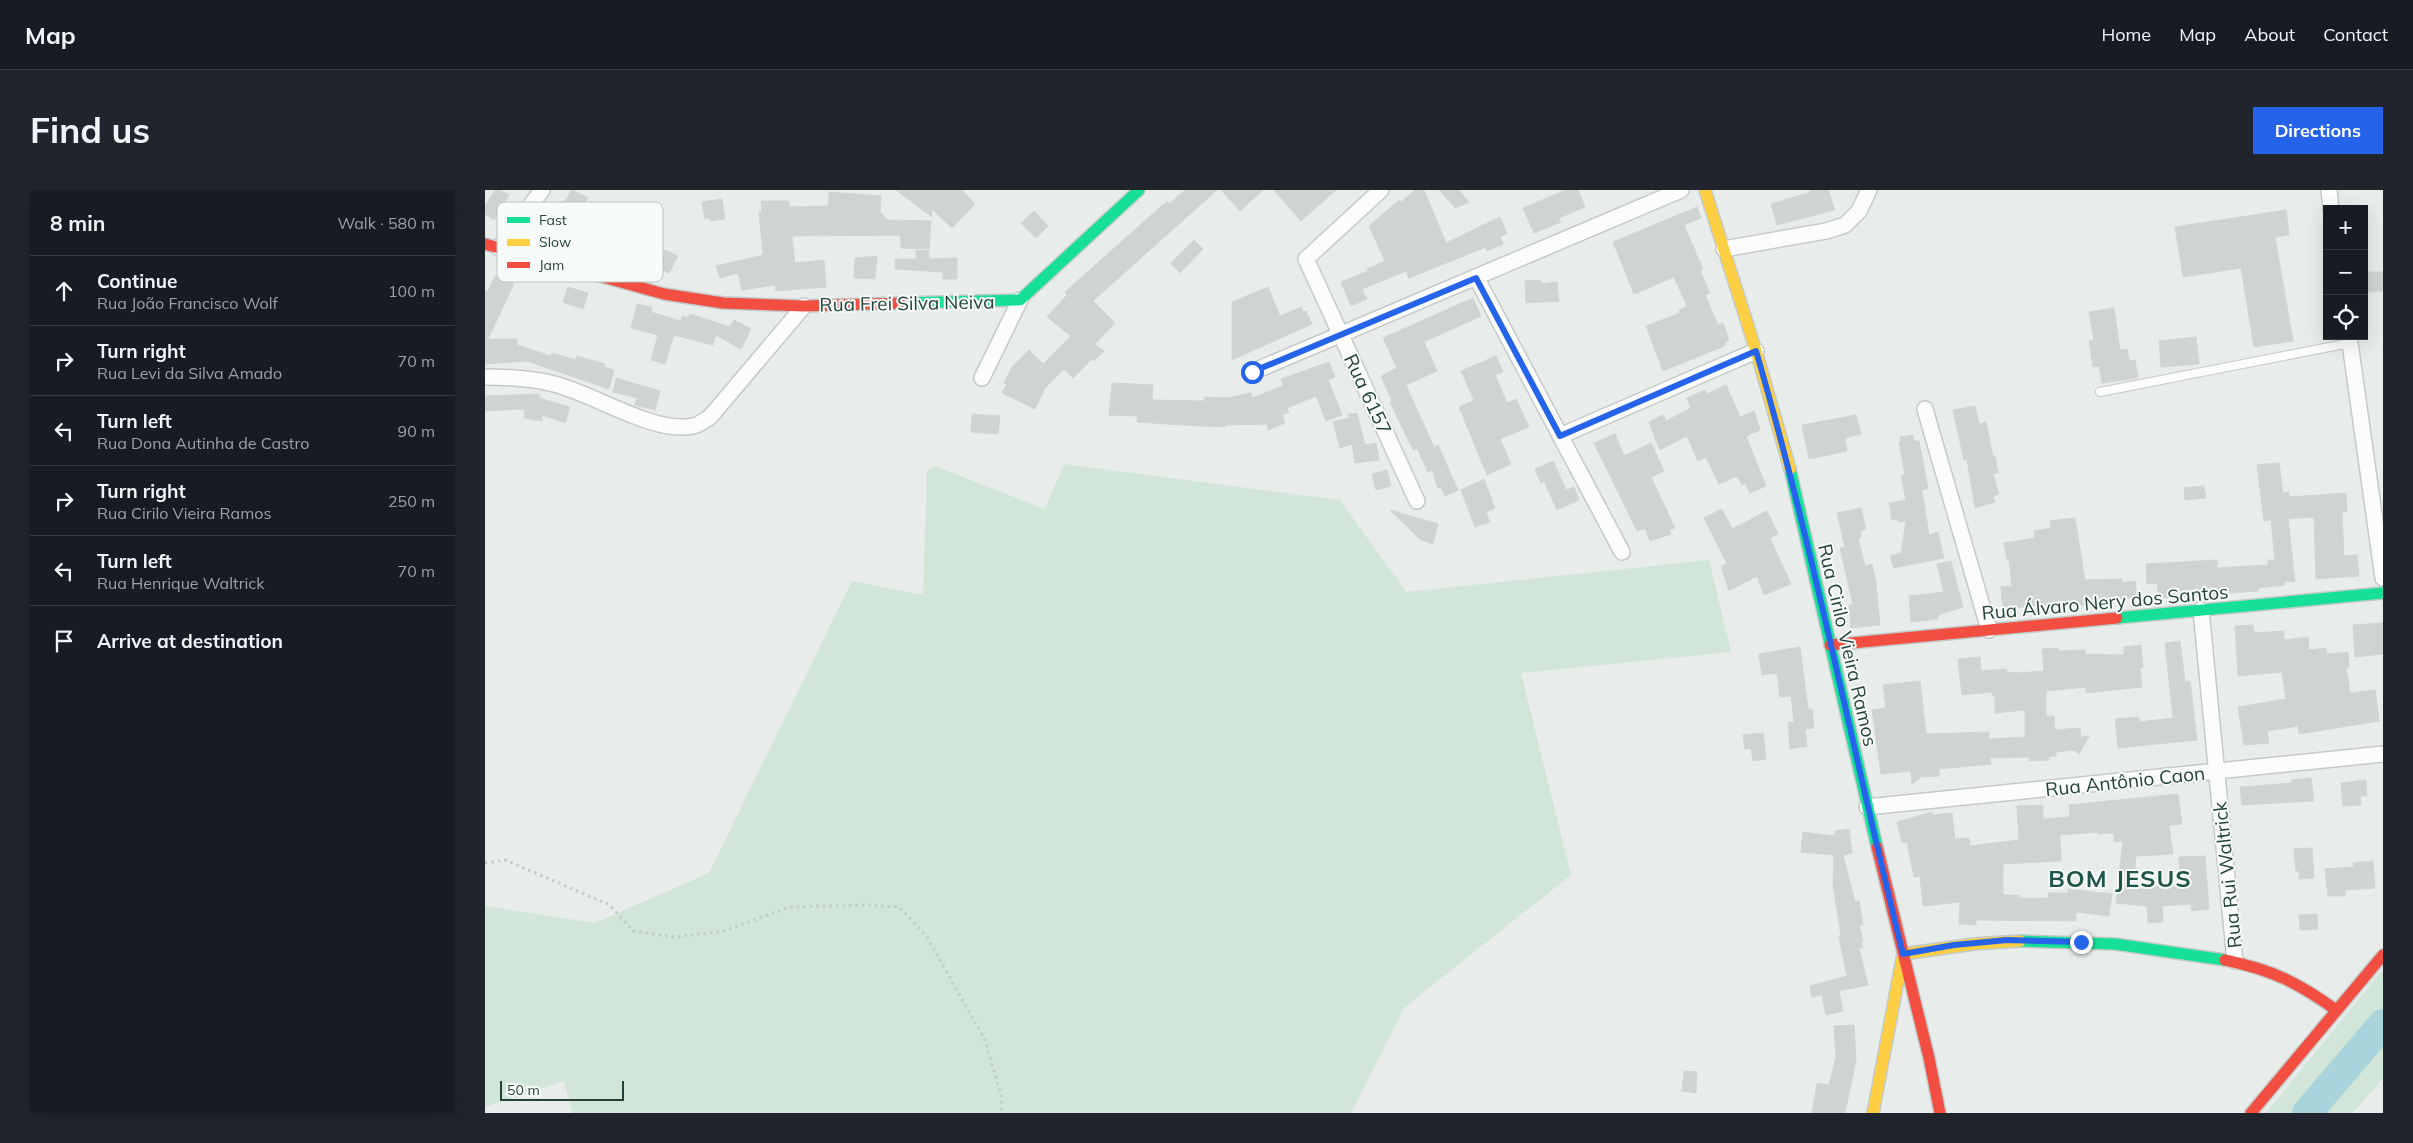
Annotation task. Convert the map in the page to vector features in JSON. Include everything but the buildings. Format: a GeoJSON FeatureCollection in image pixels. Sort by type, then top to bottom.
{"type":"FeatureCollection","features":[{"type":"Feature","properties":{"kind":"main road","name":"Rua Frei Silva Neiva"},"geometry":{"type":"LineString","coordinates":[[803,306],[1020,300],[1139,190]]}},
{"type":"Feature","properties":{"kind":"main road","name":"Rua Cirilo Vieira Ramos"},"geometry":{"type":"LineString","coordinates":[[1705,190],[1787,457],[1867,807],[1929,1058],[1940,1113]]}},
{"type":"Feature","properties":{"kind":"main road"},"geometry":{"type":"LineString","coordinates":[[622,282],[673,296],[723,303],[803,306]]}},
{"type":"Feature","properties":{"kind":"main road","name":"Rua Álvaro Nery dos Santos"},"geometry":{"type":"LineString","coordinates":[[1830,645],[2383,593]]}},
{"type":"Feature","properties":{"kind":"main road"},"geometry":{"type":"LineString","coordinates":[[1873,1113],[1903,954],[1954,945],[2007,940],[2122,944],[2235,961],[2283,976],[2310,991],[2336,1010]]}},
{"type":"Feature","properties":{"kind":"main road"},"geometry":{"type":"LineString","coordinates":[[2251,1113],[2383,955]]}},
{"type":"Feature","properties":{"kind":"street"},"geometry":{"type":"LineString","coordinates":[[531,202],[542,190]]}},
{"type":"Feature","properties":{"kind":"street","name":"Rua 6157"},"geometry":{"type":"LineString","coordinates":[[1381,190],[1306,259],[1417,501]]}},
{"type":"Feature","properties":{"kind":"street"},"geometry":{"type":"LineString","coordinates":[[1252,372],[1681,190]]}},
{"type":"Feature","properties":{"kind":"street"},"geometry":{"type":"LineString","coordinates":[[1724,249],[1826,231],[1845,225],[1859,212],[1869,190]]}},
{"type":"Feature","properties":{"kind":"street"},"geometry":{"type":"LineString","coordinates":[[2329,190],[2331,205]]}},
{"type":"Feature","properties":{"kind":"street"},"geometry":{"type":"LineString","coordinates":[[1476,278],[1621,552]]}},
{"type":"Feature","properties":{"kind":"street"},"geometry":{"type":"LineString","coordinates":[[982,378],[1020,300]]}},
{"type":"Feature","properties":{"kind":"street","name":"Rua Frei Silva Neiva"},"geometry":{"type":"LineString","coordinates":[[485,377],[527,379],[555,384],[593,396],[653,422],[673,427],[695,426],[710,417],[803,306]]}},
{"type":"Feature","properties":{"kind":"street"},"geometry":{"type":"LineString","coordinates":[[2350,340],[2383,578]]}},
{"type":"Feature","properties":{"kind":"street"},"geometry":{"type":"LineString","coordinates":[[1560,436],[1756,351]]}},
{"type":"Feature","properties":{"kind":"street"},"geometry":{"type":"LineString","coordinates":[[1925,409],[1989,630]]}},
{"type":"Feature","properties":{"kind":"street","name":"Rua Rui Waltrick"},"geometry":{"type":"LineString","coordinates":[[2201,610],[2235,961]]}},
{"type":"Feature","properties":{"kind":"street","name":"Rua Antônio Caon"},"geometry":{"type":"LineString","coordinates":[[1867,807],[2383,754]]}},
{"type":"Feature","properties":{"kind":"lane"},"geometry":{"type":"LineString","coordinates":[[2100,392],[2350,340]]}},
{"type":"Feature","properties":{"kind":"path"},"geometry":{"type":"LineString","coordinates":[[485,862],[505,860],[537,872],[610,905],[633,931],[674,938],[724,931],[790,907],[869,905],[899,907],[927,937],[985,1040],[1002,1099],[1001,1113]]}},
{"type":"Feature","properties":{"kind":"green space"},"geometry":{"type":"Polygon","coordinates":[[[1064,464],[1340,500],[1406,592],[1709,560],[1731,652],[1521,673],[1571,875],[1404,1008],[1351,1113],[572,1113],[564,1081],[485,1107],[485,906],[595,923],[709,873],[852,581],[923,595],[927,470],[935,466],[1045,509],[1064,464]]]}},
{"type":"Feature","properties":{"kind":"green space"},"geometry":{"type":"Polygon","coordinates":[[[2383,969],[2383,1078],[2353,1113],[2266,1113],[2383,969]]]}},
{"type":"Feature","properties":{"kind":"waterway"},"geometry":{"type":"LineString","coordinates":[[2307,1113],[2383,1024]]}},
{"type":"Feature","properties":{"kind":"traffic: fast"},"geometry":{"type":"LineString","coordinates":[[902,303],[1020,300],[1139,190]]}},
{"type":"Feature","properties":{"kind":"traffic: fast"},"geometry":{"type":"LineString","coordinates":[[1790,469],[1877,847]]}},
{"type":"Feature","properties":{"kind":"traffic: fast"},"geometry":{"type":"LineString","coordinates":[[2117,618],[2383,593]]}},
{"type":"Feature","properties":{"kind":"traffic: fast"},"geometry":{"type":"LineString","coordinates":[[2020,941],[2115,944],[2225,960]]}},
{"type":"Feature","properties":{"kind":"traffic: slow"},"geometry":{"type":"LineString","coordinates":[[1705,190],[1756,351],[1790,469]]}},
{"type":"Feature","properties":{"kind":"traffic: slow"},"geometry":{"type":"LineString","coordinates":[[1873,1113],[1903,954],[1974,944],[2020,941]]}},
{"type":"Feature","properties":{"kind":"traffic: jam"},"geometry":{"type":"LineString","coordinates":[[485,244],[497,247]]}},
{"type":"Feature","properties":{"kind":"traffic: jam"},"geometry":{"type":"LineString","coordinates":[[621,282],[664,294],[723,303],[804,306],[902,303]]}},
{"type":"Feature","properties":{"kind":"traffic: jam"},"geometry":{"type":"LineString","coordinates":[[1830,645],[2117,618]]}},
{"type":"Feature","properties":{"kind":"traffic: jam"},"geometry":{"type":"LineString","coordinates":[[1877,847],[1929,1058],[1940,1113]]}},
{"type":"Feature","properties":{"kind":"traffic: jam"},"geometry":{"type":"LineString","coordinates":[[2251,1113],[2383,955]]}},
{"type":"Feature","properties":{"kind":"traffic: jam"},"geometry":{"type":"LineString","coordinates":[[2225,960],[2257,968],[2283,978],[2336,1010]]}},
{"type":"Feature","properties":{"kind":"district","name":"BOM JESUS"},"geometry":{"type":"Point","coordinates":[2120,878]}},
{"type":"Feature","properties":{"kind":"route"},"geometry":{"type":"LineString","coordinates":[[1252,372],[1476,278],[1560,436],[1756,351],[1787,457],[1867,807],[1903,954],[1954,945],[2007,940],[2081,942]]}}]}
